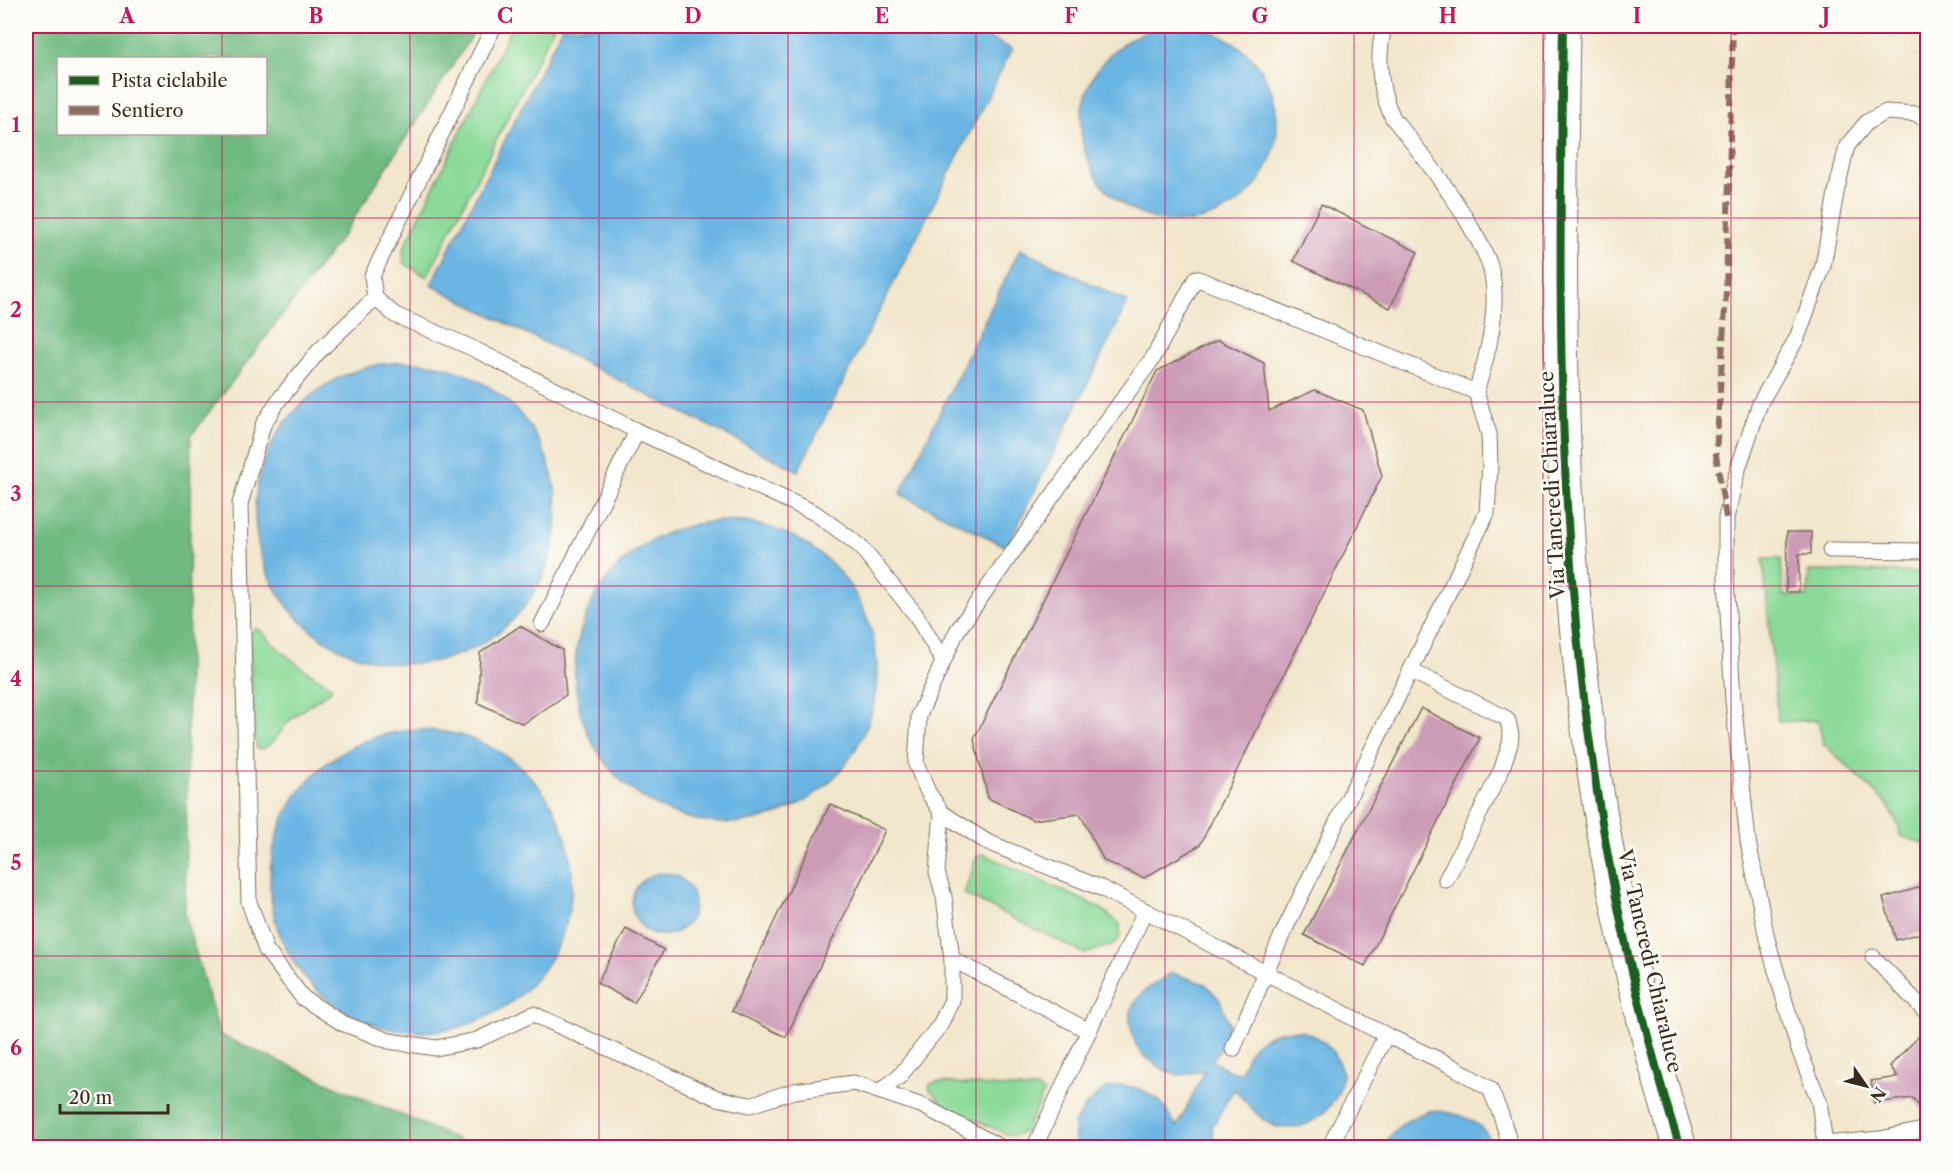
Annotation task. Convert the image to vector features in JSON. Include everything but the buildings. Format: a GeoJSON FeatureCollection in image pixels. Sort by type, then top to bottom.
{"type":"FeatureCollection","features":[{"type":"Feature","properties":{"kind":"street","name":"Via Tancredi Chiaraluce"},"geometry":{"type":"LineString","coordinates":[[1563,26],[1560,188],[1562,383],[1567,510],[1576,624],[1597,783],[1622,923],[1635,988],[1680,1148]]}},
{"type":"Feature","properties":{"kind":"lane"},"geometry":{"type":"LineString","coordinates":[[494,26],[372,276],[375,298],[395,315],[470,347],[637,431],[814,513],[859,545],[916,615],[943,661]]}},
{"type":"Feature","properties":{"kind":"lane"},"geometry":{"type":"LineString","coordinates":[[1233,1049],[1265,973],[1487,513],[1489,434],[1476,392],[1492,319],[1491,268],[1461,210],[1393,118],[1385,102],[1380,82],[1384,26]]}},
{"type":"Feature","properties":{"kind":"lane"},"geometry":{"type":"LineString","coordinates":[[1928,122],[1917,114],[1886,112],[1867,122],[1847,146],[1823,266],[1797,338],[1760,403],[1737,472],[1726,518],[1726,578],[1732,700],[1748,841],[1767,939],[1798,1047],[1819,1101],[1825,1146],[1880,1139],[1928,1129]]}},
{"type":"Feature","properties":{"kind":"lane"},"geometry":{"type":"LineString","coordinates":[[1476,392],[1196,278],[1153,358],[957,631],[919,715],[916,764],[928,792],[942,813],[987,842],[1101,888],[1386,1035],[1452,1066],[1490,1089],[1511,1148]]}},
{"type":"Feature","properties":{"kind":"lane"},"geometry":{"type":"LineString","coordinates":[[375,298],[319,351],[278,401],[263,425],[240,504],[249,902],[266,950],[303,998],[342,1023],[389,1041],[436,1048],[477,1040],[532,1014],[717,1098],[750,1105],[794,1091],[854,1083],[923,1106],[1002,1148]]}},
{"type":"Feature","properties":{"kind":"lane"},"geometry":{"type":"LineString","coordinates":[[542,624],[637,431]]}},
{"type":"Feature","properties":{"kind":"lane"},"geometry":{"type":"LineString","coordinates":[[1830,550],[1928,551]]}},
{"type":"Feature","properties":{"kind":"lane"},"geometry":{"type":"LineString","coordinates":[[1411,670],[1504,717],[1510,727],[1510,744],[1501,771],[1446,880]]}},
{"type":"Feature","properties":{"kind":"lane"},"geometry":{"type":"LineString","coordinates":[[880,1092],[899,1077],[940,1025],[952,1000],[952,959],[944,897],[937,872],[942,813]]}},
{"type":"Feature","properties":{"kind":"lane"},"geometry":{"type":"LineString","coordinates":[[1034,1148],[1146,911]]}},
{"type":"Feature","properties":{"kind":"lane"},"geometry":{"type":"LineString","coordinates":[[1873,957],[1928,1014]]}},
{"type":"Feature","properties":{"kind":"lane"},"geometry":{"type":"LineString","coordinates":[[952,959],[1089,1031]]}},
{"type":"Feature","properties":{"kind":"lane"},"geometry":{"type":"LineString","coordinates":[[1329,1148],[1386,1035]]}},
{"type":"Feature","properties":{"kind":"green space"},"geometry":{"type":"Polygon","coordinates":[[[26,26],[478,26],[343,235],[191,436],[185,916],[220,1035],[474,1147],[26,1147],[26,26]]]}},
{"type":"Feature","properties":{"kind":"green space"},"geometry":{"type":"Polygon","coordinates":[[[512,26],[554,26],[427,277],[404,263],[403,250],[512,26]]]}},
{"type":"Feature","properties":{"kind":"green space"},"geometry":{"type":"Polygon","coordinates":[[[1763,559],[1781,559],[1783,595],[1807,597],[1809,571],[1927,572],[1927,844],[1900,836],[1899,827],[1888,805],[1823,743],[1818,720],[1778,722],[1763,559]]]}},
{"type":"Feature","properties":{"kind":"green space"},"geometry":{"type":"Polygon","coordinates":[[[254,629],[259,629],[302,668],[332,687],[329,692],[289,721],[272,743],[257,749],[254,736],[249,636],[254,629]]]}},
{"type":"Feature","properties":{"kind":"green space"},"geometry":{"type":"Polygon","coordinates":[[[983,854],[1100,908],[1120,924],[1120,937],[1114,944],[1085,954],[964,894],[977,856],[983,854]]]}},
{"type":"Feature","properties":{"kind":"green space"},"geometry":{"type":"Polygon","coordinates":[[[931,1083],[1037,1088],[1044,1093],[1025,1132],[1011,1136],[943,1105],[929,1088],[931,1083]]]}},
{"type":"Feature","properties":{"kind":"water"},"geometry":{"type":"Polygon","coordinates":[[[563,26],[965,26],[1012,49],[798,471],[431,285],[563,26]]]}},
{"type":"Feature","properties":{"kind":"water"},"geometry":{"type":"Polygon","coordinates":[[[1179,26],[1198,28],[1216,34],[1233,43],[1248,55],[1260,70],[1269,87],[1275,105],[1277,124],[1275,143],[1269,161],[1260,178],[1248,193],[1233,205],[1216,214],[1198,220],[1179,222],[1160,220],[1142,214],[1125,205],[1110,193],[1098,178],[1089,161],[1083,143],[1081,124],[1083,105],[1089,87],[1098,70],[1110,55],[1125,43],[1142,34],[1160,28],[1179,26]]]}},
{"type":"Feature","properties":{"kind":"water"},"geometry":{"type":"Polygon","coordinates":[[[1020,249],[1128,302],[1007,547],[900,494],[1020,249]]]}},
{"type":"Feature","properties":{"kind":"water"},"geometry":{"type":"Polygon","coordinates":[[[391,362],[421,362],[450,368],[477,379],[502,396],[523,417],[540,442],[551,469],[555,483],[557,513],[555,543],[546,571],[532,597],[513,620],[490,639],[464,653],[436,662],[391,664],[362,658],[335,647],[310,630],[289,609],[272,584],[261,557],[255,528],[255,498],[261,469],[272,442],[289,417],[310,396],[335,379],[362,368],[391,362]]]}},
{"type":"Feature","properties":{"kind":"water"},"geometry":{"type":"Polygon","coordinates":[[[711,521],[741,521],[784,532],[810,546],[843,576],[866,614],[871,628],[877,657],[877,687],[866,730],[852,756],[833,779],[810,798],[784,812],[741,823],[711,823],[668,812],[642,798],[609,768],[586,730],[581,716],[575,687],[575,657],[586,614],[600,588],[630,555],[668,532],[682,527],[711,521]]]}},
{"type":"Feature","properties":{"kind":"water"},"geometry":{"type":"Polygon","coordinates":[[[406,730],[436,730],[465,736],[492,747],[517,764],[538,785],[555,810],[566,837],[572,866],[572,896],[561,939],[547,965],[528,988],[505,1007],[479,1021],[436,1032],[406,1032],[377,1026],[350,1015],[325,998],[304,977],[287,952],[276,925],[270,896],[270,866],[276,837],[287,810],[304,785],[325,764],[350,747],[377,736],[406,730]]]}},
{"type":"Feature","properties":{"kind":"water"},"geometry":{"type":"Polygon","coordinates":[[[663,873],[675,875],[685,882],[692,892],[694,904],[692,916],[685,926],[675,933],[663,935],[651,933],[641,926],[634,916],[632,904],[634,892],[641,882],[651,875],[663,873]]]}},
{"type":"Feature","properties":{"kind":"water"},"geometry":{"type":"Polygon","coordinates":[[[1172,973],[1205,984],[1220,1000],[1229,1024],[1222,1046],[1212,1061],[1232,1072],[1241,1073],[1253,1047],[1264,1038],[1279,1032],[1305,1032],[1326,1044],[1336,1058],[1342,1073],[1340,1087],[1329,1108],[1310,1123],[1298,1127],[1275,1126],[1258,1115],[1234,1089],[1212,1127],[1214,1140],[1251,1141],[1260,1147],[1075,1147],[1074,1124],[1087,1104],[1106,1088],[1122,1085],[1140,1089],[1160,1101],[1177,1127],[1205,1070],[1177,1075],[1152,1062],[1142,1054],[1137,1046],[1130,1019],[1132,1007],[1141,995],[1172,973]]]}},
{"type":"Feature","properties":{"kind":"water"},"geometry":{"type":"Polygon","coordinates":[[[1429,1111],[1468,1118],[1483,1130],[1494,1147],[1384,1147],[1402,1124],[1429,1111]]]}},
{"type":"Feature","properties":{"kind":"marked path"},"geometry":{"type":"LineString","coordinates":[[1726,518],[1716,455],[1726,292],[1733,26]]}},
{"type":"Feature","properties":{"kind":"cycle path"},"geometry":{"type":"LineString","coordinates":[[1563,26],[1562,371],[1567,509],[1579,650],[1597,794],[1624,937],[1659,1078],[1680,1148]]}}]}
